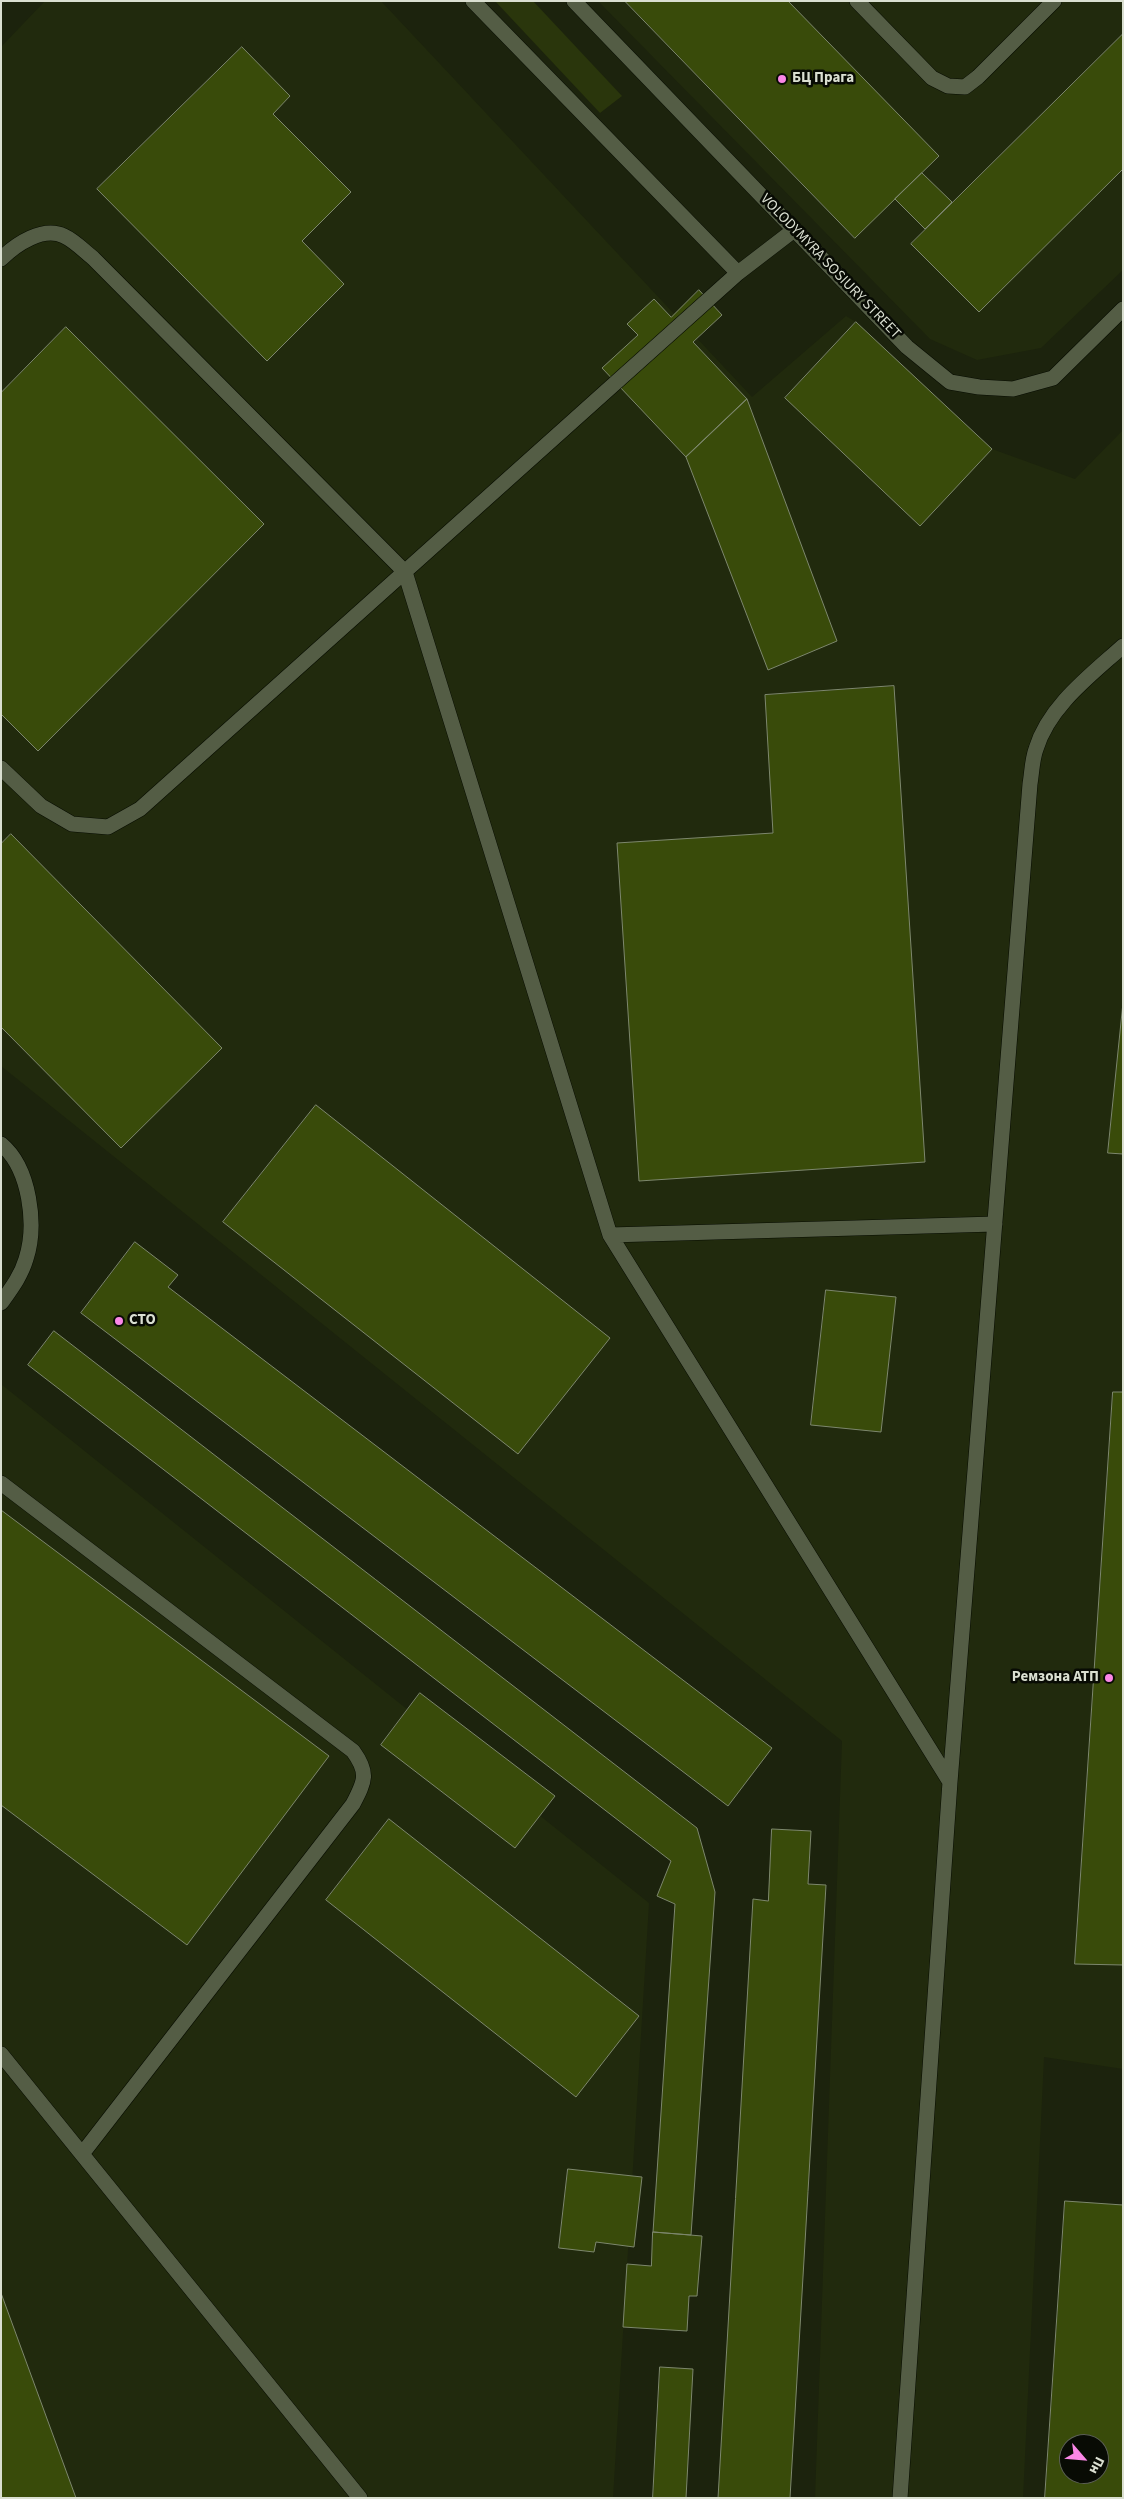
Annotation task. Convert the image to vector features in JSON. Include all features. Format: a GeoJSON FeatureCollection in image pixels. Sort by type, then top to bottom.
{"type":"FeatureCollection","features":[{"type":"Feature","properties":{"kind":"street"},"geometry":{"type":"LineString","coordinates":[[472,1],[738,273]]}},
{"type":"Feature","properties":{"kind":"street","name":"VOLODYMYRA SOSIURY STREET"},"geometry":{"type":"LineString","coordinates":[[574,1],[907,347],[950,382],[979,387],[1013,389],[1053,378],[1123,309]]}},
{"type":"Feature","properties":{"kind":"street"},"geometry":{"type":"LineString","coordinates":[[857,1],[932,78],[948,86],[965,87],[978,77],[1054,1]]}},
{"type":"Feature","properties":{"kind":"street"},"geometry":{"type":"LineString","coordinates":[[1,768],[41,806],[72,824],[108,827],[140,809],[738,273],[794,230]]}},
{"type":"Feature","properties":{"kind":"street"},"geometry":{"type":"LineString","coordinates":[[1,259],[10,251],[38,234],[63,236],[93,258],[404,572],[610,1235],[950,1782]]}},
{"type":"Feature","properties":{"kind":"street"},"geometry":{"type":"LineString","coordinates":[[900,2498],[950,1782],[1029,793],[1036,748],[1052,717],[1074,692],[1123,646]]}},
{"type":"Feature","properties":{"kind":"street"},"geometry":{"type":"LineString","coordinates":[[1,1144],[7,1149],[26,1180],[31,1223],[27,1258],[17,1281],[1,1303]]}},
{"type":"Feature","properties":{"kind":"street"},"geometry":{"type":"LineString","coordinates":[[610,1235],[994,1224]]}},
{"type":"Feature","properties":{"kind":"street"},"geometry":{"type":"LineString","coordinates":[[1,1483],[353,1751],[362,1764],[364,1782],[353,1804],[82,2154]]}},
{"type":"Feature","properties":{"kind":"street"},"geometry":{"type":"LineString","coordinates":[[1,2054],[360,2498]]}},
{"type":"Feature","properties":{"kind":"shaded area"},"geometry":{"type":"Polygon","coordinates":[[[45,1],[381,1],[752,397],[846,316],[856,322],[992,449],[1075,479],[1123,430],[1123,2069],[1044,2057],[1023,2498],[815,2498],[842,1741],[1,1066],[1,47],[45,1]]]}},
{"type":"Feature","properties":{"kind":"shaded area"},"geometry":{"type":"Polygon","coordinates":[[[495,1],[533,1],[622,96],[600,113],[495,1]]]}},
{"type":"Feature","properties":{"kind":"shaded area"},"geometry":{"type":"Polygon","coordinates":[[[598,1],[1123,1],[1123,270],[1041,348],[977,360],[930,339],[598,1]]]}},
{"type":"Feature","properties":{"kind":"shaded area"},"geometry":{"type":"Polygon","coordinates":[[[1,1384],[649,1903],[613,2498],[1,2498],[1,1384]]]}},
{"type":"Feature","properties":{"kind":"building","name":"БЦ Прага"},"geometry":{"type":"Polygon","coordinates":[[[625,1],[788,1],[939,156],[855,238],[625,1]]]}},
{"type":"Feature","properties":{"kind":"building"},"geometry":{"type":"Polygon","coordinates":[[[1123,34],[1123,169],[979,312],[911,244],[1123,34]]]}},
{"type":"Feature","properties":{"kind":"building"},"geometry":{"type":"Polygon","coordinates":[[[242,47],[290,96],[273,114],[351,192],[302,241],[344,284],[267,361],[97,189],[242,47]]]}},
{"type":"Feature","properties":{"kind":"building"},"geometry":{"type":"Polygon","coordinates":[[[922,173],[952,202],[925,229],[895,199],[922,173]]]}},
{"type":"Feature","properties":{"kind":"building"},"geometry":{"type":"Polygon","coordinates":[[[699,290],[722,315],[693,342],[747,399],[686,457],[602,368],[638,335],[627,324],[654,299],[671,317],[699,290]]]}},
{"type":"Feature","properties":{"kind":"building"},"geometry":{"type":"Polygon","coordinates":[[[856,322],[992,449],[920,526],[785,398],[856,322]]]}},
{"type":"Feature","properties":{"kind":"building"},"geometry":{"type":"Polygon","coordinates":[[[66,327],[264,524],[38,751],[1,714],[1,393],[66,327]]]}},
{"type":"Feature","properties":{"kind":"building"},"geometry":{"type":"Polygon","coordinates":[[[747,399],[837,641],[768,670],[686,457],[747,399]]]}},
{"type":"Feature","properties":{"kind":"building"},"geometry":{"type":"Polygon","coordinates":[[[894,686],[925,1162],[639,1181],[617,843],[773,833],[765,695],[894,686]]]}},
{"type":"Feature","properties":{"kind":"building"},"geometry":{"type":"Polygon","coordinates":[[[11,834],[222,1048],[121,1148],[1,1027],[1,844],[11,834]]]}},
{"type":"Feature","properties":{"kind":"building"},"geometry":{"type":"Polygon","coordinates":[[[1123,1003],[1123,1154],[1108,1153],[1123,1003]]]}},
{"type":"Feature","properties":{"kind":"building"},"geometry":{"type":"Polygon","coordinates":[[[316,1105],[610,1338],[518,1454],[223,1222],[316,1105]]]}},
{"type":"Feature","properties":{"kind":"building"},"geometry":{"type":"Polygon","coordinates":[[[135,1242],[178,1275],[168,1287],[772,1748],[728,1806],[81,1313],[135,1242]]]}},
{"type":"Feature","properties":{"kind":"building"},"geometry":{"type":"Polygon","coordinates":[[[826,1290],[896,1297],[881,1432],[811,1425],[826,1290]]]}},
{"type":"Feature","properties":{"kind":"building"},"geometry":{"type":"Polygon","coordinates":[[[54,1331],[697,1828],[715,1892],[691,2235],[653,2232],[675,1904],[657,1896],[671,1861],[28,1365],[54,1331]]]}},
{"type":"Feature","properties":{"kind":"building","name":"Ремзона АТП"},"geometry":{"type":"Polygon","coordinates":[[[1113,1392],[1123,1392],[1123,1965],[1075,1964],[1113,1392]]]}},
{"type":"Feature","properties":{"kind":"building"},"geometry":{"type":"Polygon","coordinates":[[[1,1510],[329,1756],[187,1945],[1,1805],[1,1510]]]}},
{"type":"Feature","properties":{"kind":"building"},"geometry":{"type":"Polygon","coordinates":[[[420,1693],[555,1796],[515,1848],[381,1745],[420,1693]]]}},
{"type":"Feature","properties":{"kind":"building"},"geometry":{"type":"Polygon","coordinates":[[[389,1819],[639,2016],[576,2097],[326,1900],[389,1819]]]}},
{"type":"Feature","properties":{"kind":"building"},"geometry":{"type":"Polygon","coordinates":[[[772,1829],[811,1831],[808,1884],[826,1885],[790,2498],[718,2498],[753,1899],[768,1901],[772,1829]]]}},
{"type":"Feature","properties":{"kind":"building"},"geometry":{"type":"Polygon","coordinates":[[[568,2169],[642,2177],[634,2247],[596,2242],[594,2252],[559,2248],[568,2169]]]}},
{"type":"Feature","properties":{"kind":"building"},"geometry":{"type":"Polygon","coordinates":[[[1065,2201],[1123,2205],[1123,2498],[1045,2498],[1065,2201]]]}},
{"type":"Feature","properties":{"kind":"building"},"geometry":{"type":"Polygon","coordinates":[[[653,2232],[702,2236],[697,2296],[689,2296],[687,2331],[623,2327],[627,2264],[651,2266],[653,2232]]]}},
{"type":"Feature","properties":{"kind":"building"},"geometry":{"type":"Polygon","coordinates":[[[1,2293],[76,2498],[1,2498],[1,2293]]]}},
{"type":"Feature","properties":{"kind":"building"},"geometry":{"type":"Polygon","coordinates":[[[660,2367],[693,2369],[686,2498],[653,2498],[660,2367]]]}},
{"type":"Feature","properties":{"kind":"place","name":"БЦ Прага"},"geometry":{"type":"Point","coordinates":[782,79]}},
{"type":"Feature","properties":{"kind":"place","name":"СТО"},"geometry":{"type":"Point","coordinates":[119,1321]}},
{"type":"Feature","properties":{"kind":"place","name":"Ремзона АТП"},"geometry":{"type":"Point","coordinates":[1109,1678]}}]}
